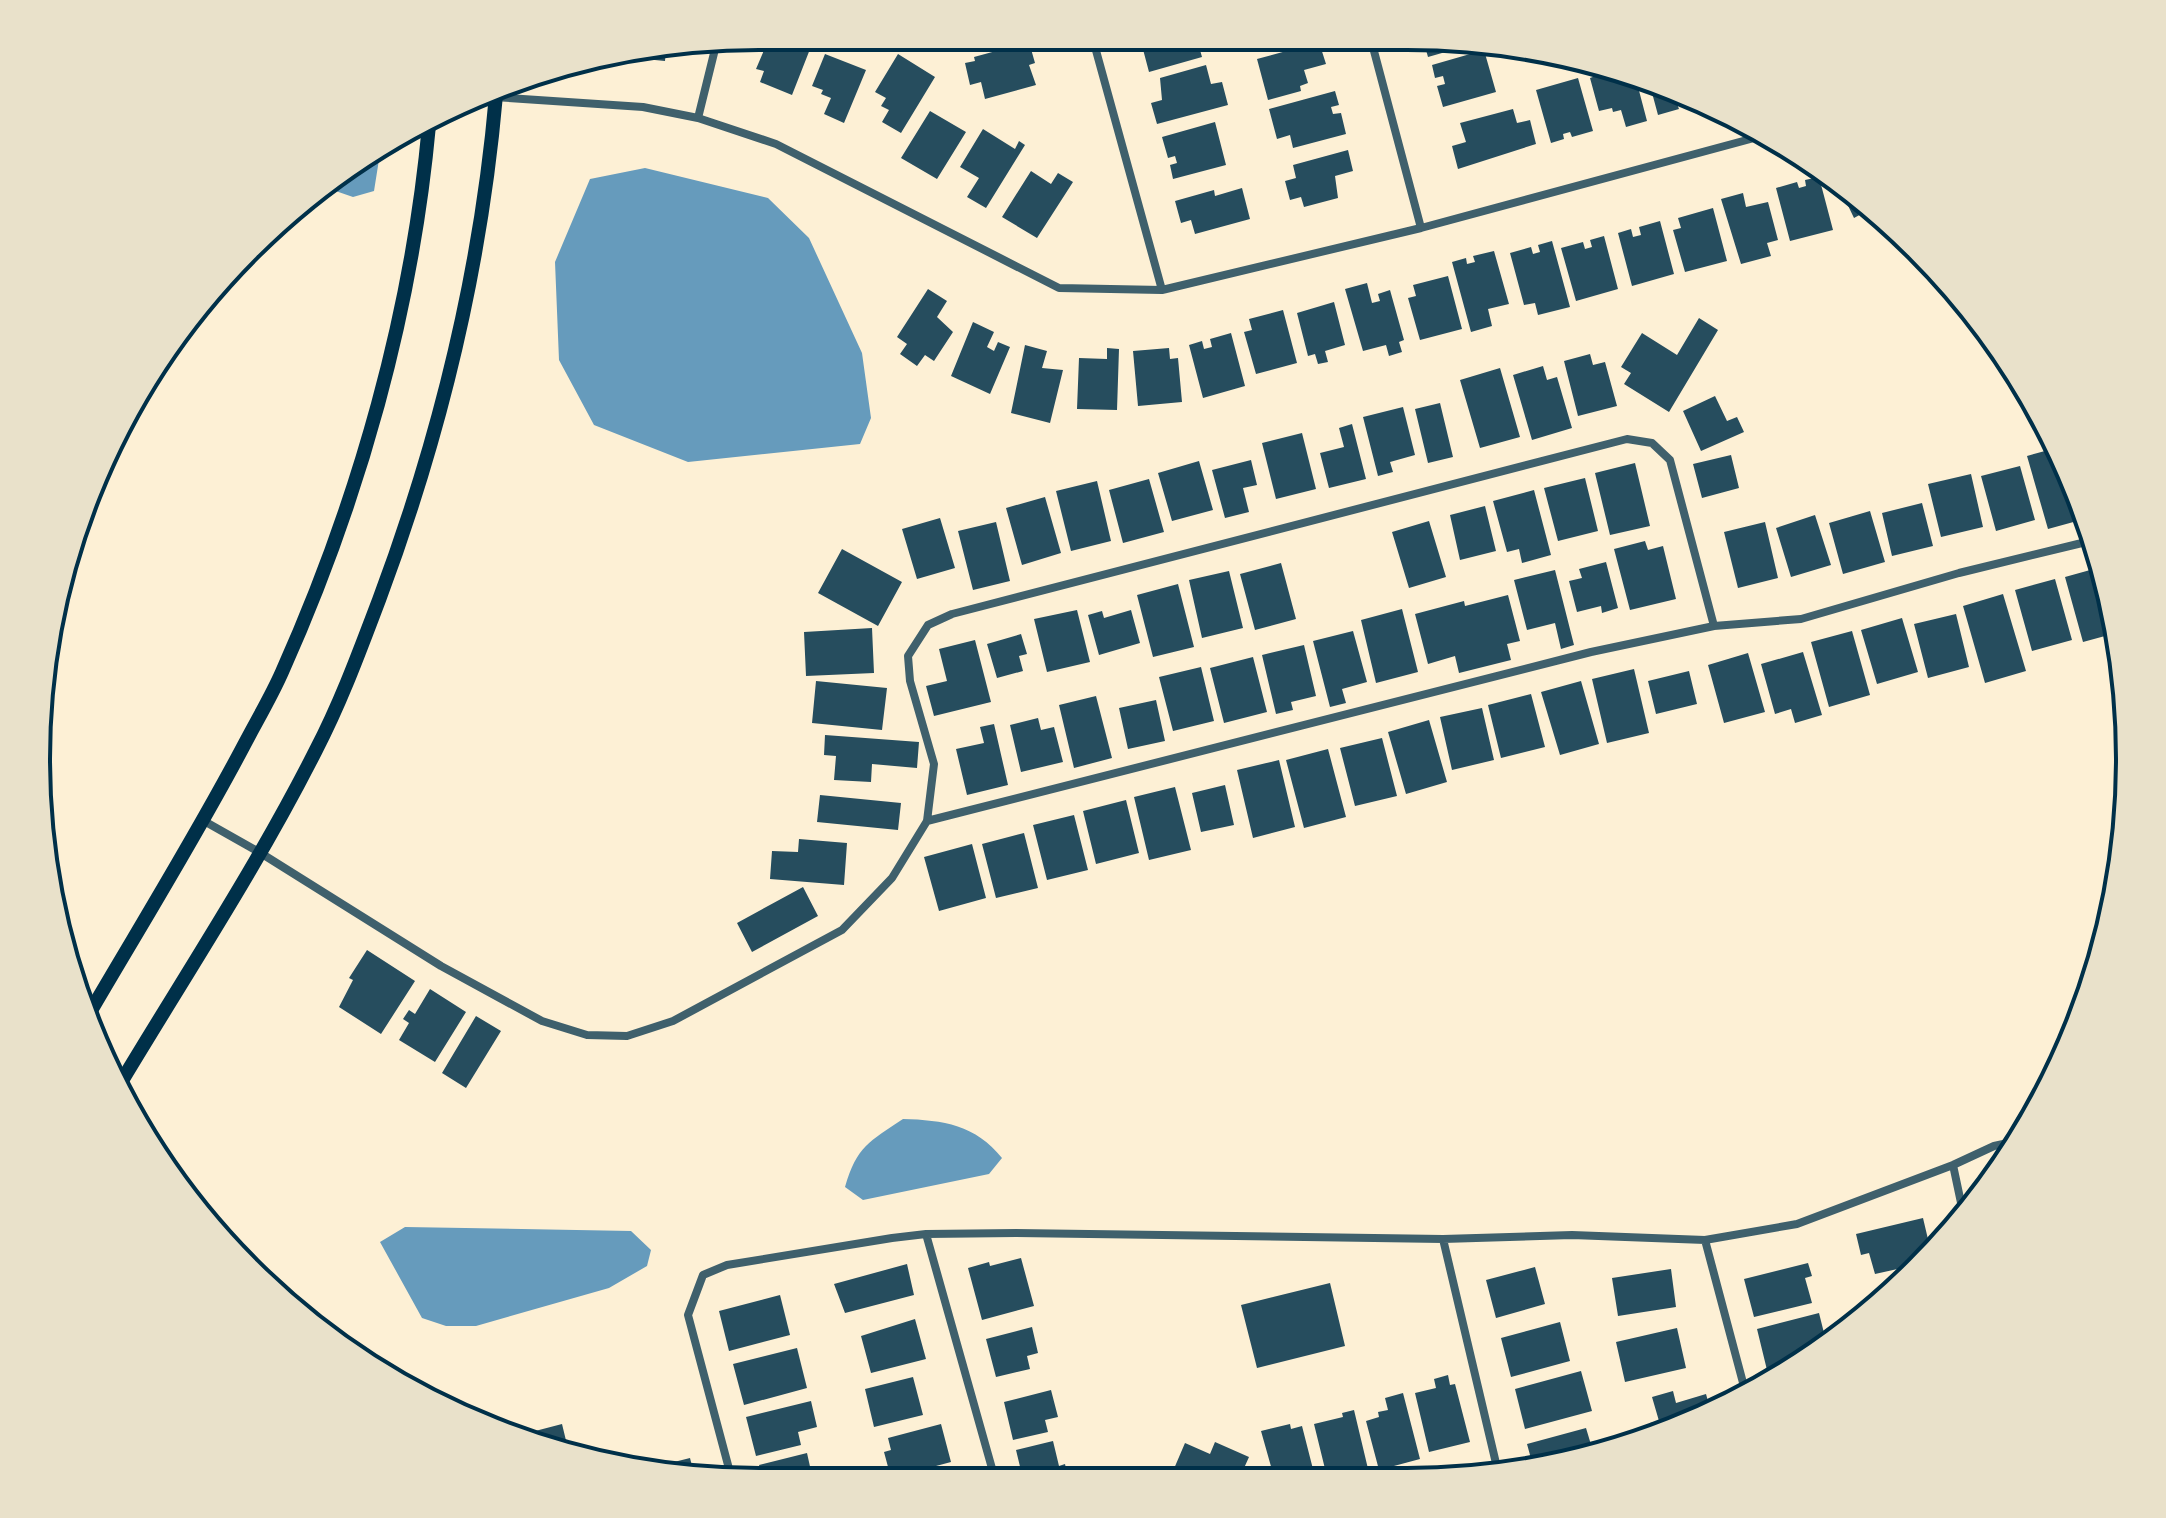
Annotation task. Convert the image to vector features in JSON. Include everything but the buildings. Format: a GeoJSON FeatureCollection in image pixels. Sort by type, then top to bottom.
{"type":"FeatureCollection","features":[{"type":"Feature","properties":{"kind":"main road"},"geometry":{"type":"LineString","coordinates":[[125,1076],[317,749],[361,648],[415,501],[445,394],[461,326],[486,186],[493,102]]}},
{"type":"Feature","properties":{"kind":"main road"},"geometry":{"type":"LineString","coordinates":[[95,1005],[204,821],[282,673],[336,536],[367,442],[397,328],[420,211],[428,132]]}},
{"type":"Feature","properties":{"kind":"street"},"geometry":{"type":"LineString","coordinates":[[1096,50],[1162,290]]}},
{"type":"Feature","properties":{"kind":"street"},"geometry":{"type":"LineString","coordinates":[[1374,50],[1421,228]]}},
{"type":"Feature","properties":{"kind":"street"},"geometry":{"type":"LineString","coordinates":[[698,118],[714,52]]}},
{"type":"Feature","properties":{"kind":"street"},"geometry":{"type":"LineString","coordinates":[[507,97],[643,107],[698,118],[776,144],[1059,288],[1162,290],[1421,228],[1751,139]]}},
{"type":"Feature","properties":{"kind":"street"},"geometry":{"type":"LineString","coordinates":[[204,821],[441,966],[542,1021],[587,1035],[627,1036],[673,1021],[842,930],[892,878],[927,821],[934,764],[910,681],[908,656],[928,625],[952,614],[1627,439],[1652,443],[1670,460],[1714,626]]}},
{"type":"Feature","properties":{"kind":"street"},"geometry":{"type":"LineString","coordinates":[[927,821],[1591,652],[1714,626],[1801,619],[1959,573],[2082,543]]}},
{"type":"Feature","properties":{"kind":"street"},"geometry":{"type":"LineString","coordinates":[[728,1467],[688,1315],[703,1275],[727,1265],[926,1234],[1443,1239],[1572,1235],[1705,1240],[1797,1224],[2002,1144]]}},
{"type":"Feature","properties":{"kind":"street"},"geometry":{"type":"LineString","coordinates":[[1953,1165],[1961,1201]]}},
{"type":"Feature","properties":{"kind":"street"},"geometry":{"type":"LineString","coordinates":[[926,1234],[992,1468]]}},
{"type":"Feature","properties":{"kind":"street"},"geometry":{"type":"LineString","coordinates":[[1443,1239],[1496,1462]]}},
{"type":"Feature","properties":{"kind":"street"},"geometry":{"type":"LineString","coordinates":[[1705,1240],[1743,1383]]}},
{"type":"Feature","properties":{"kind":"water"},"geometry":{"type":"Polygon","coordinates":[[[379,160],[374,191],[353,197],[335,191],[379,160]]]}},
{"type":"Feature","properties":{"kind":"water"},"geometry":{"type":"Polygon","coordinates":[[[645,168],[768,198],[809,238],[862,353],[871,418],[860,444],[688,462],[594,425],[559,360],[555,262],[590,179],[645,168]]]}},
{"type":"Feature","properties":{"kind":"water"},"geometry":{"type":"Polygon","coordinates":[[[903,1119],[958,1126],[981,1138],[1002,1158],[989,1174],[863,1200],[845,1187],[854,1162],[866,1146],[903,1119]]]}},
{"type":"Feature","properties":{"kind":"water"},"geometry":{"type":"Polygon","coordinates":[[[405,1227],[631,1231],[651,1250],[647,1266],[609,1288],[476,1326],[446,1326],[422,1318],[380,1242],[405,1227]]]}}]}
